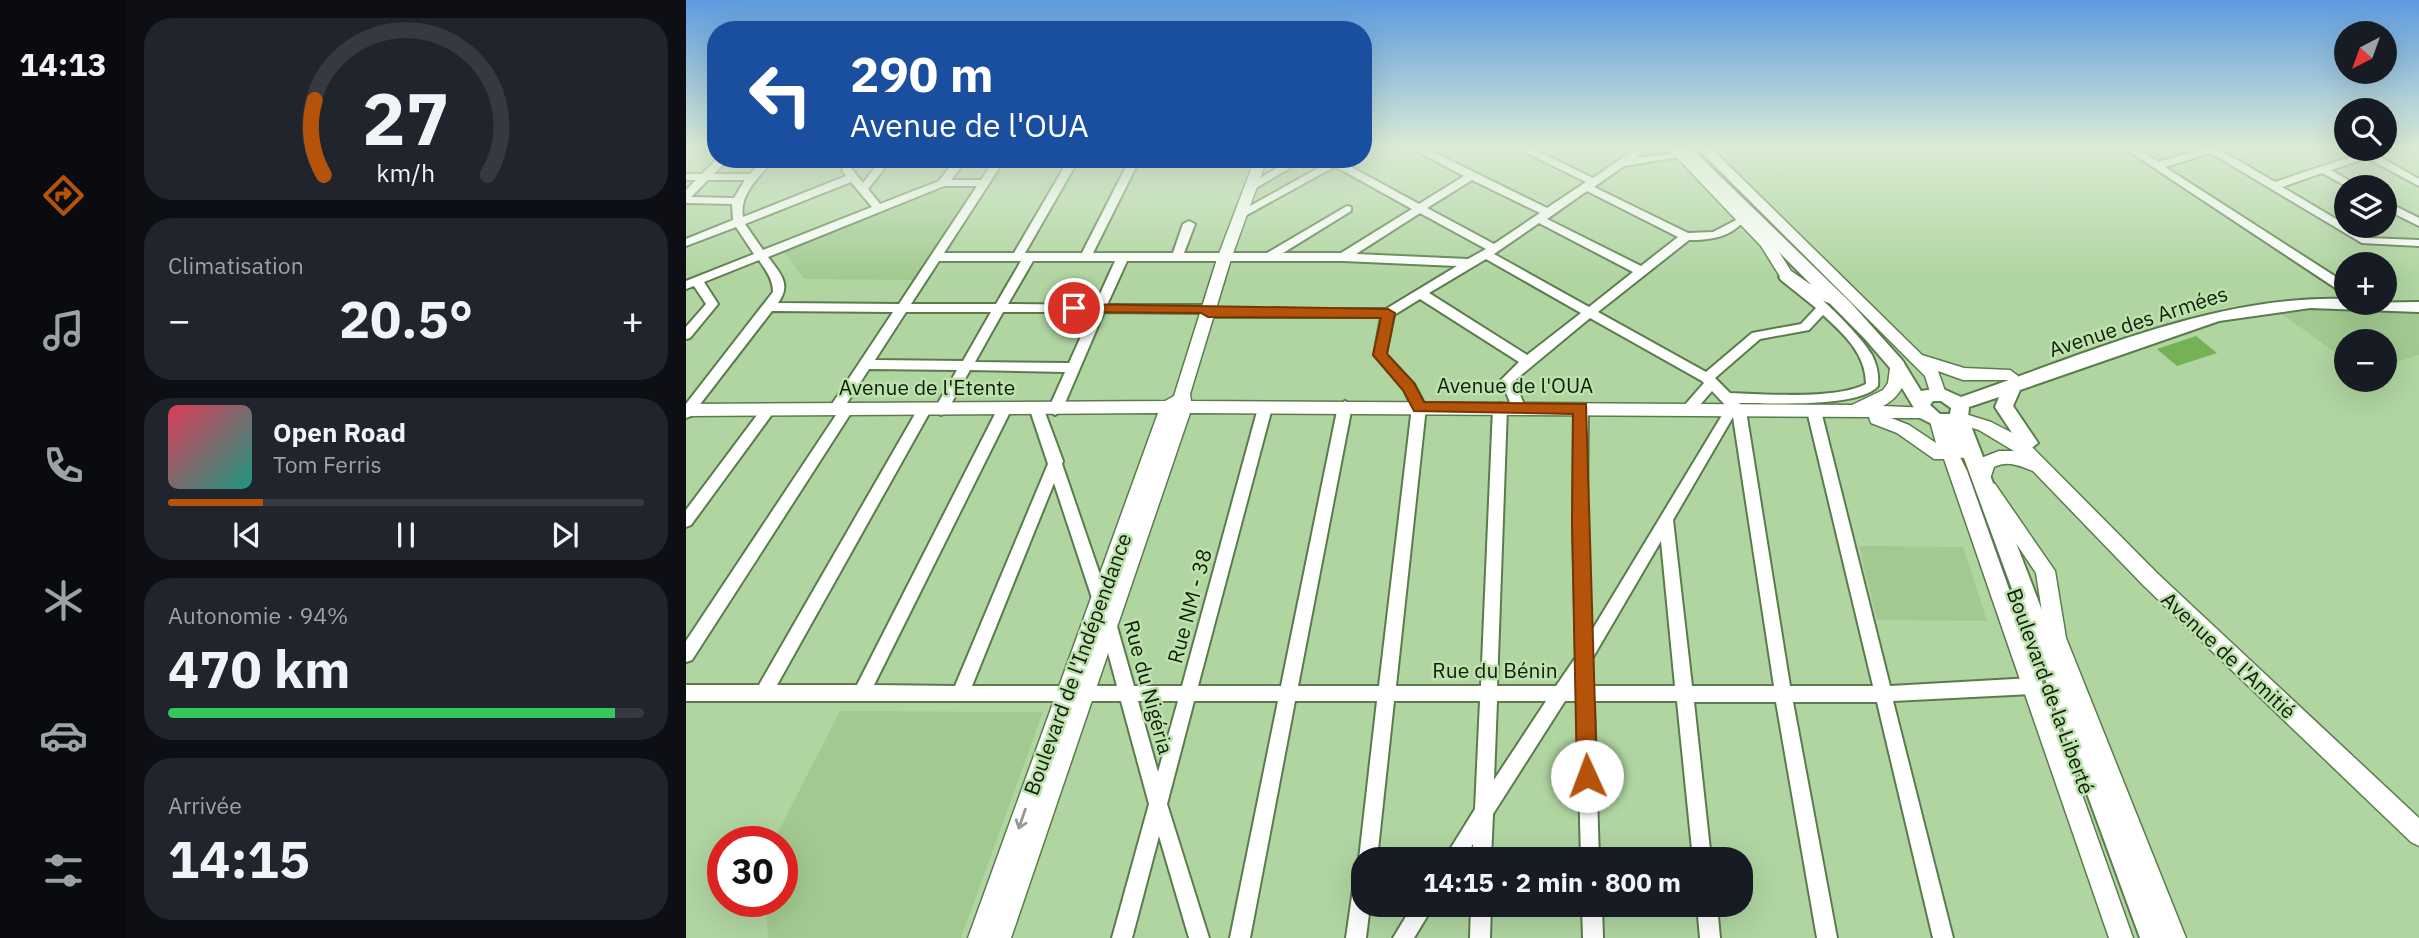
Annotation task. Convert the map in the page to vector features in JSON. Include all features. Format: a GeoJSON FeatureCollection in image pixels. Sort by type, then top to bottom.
{"type":"FeatureCollection","features":[{"type":"Feature","properties":{"kind":"highway"},"geometry":{"type":"LineString","coordinates":[[1724,190],[1839,302],[1939,408]]}},
{"type":"Feature","properties":{"kind":"highway"},"geometry":{"type":"LineString","coordinates":[[1727,190],[1899,347],[1939,408]]}},
{"type":"Feature","properties":{"kind":"highway","name":"Avenue des Armées"},"geometry":{"type":"LineString","coordinates":[[1939,408],[2229,304],[2276,298],[2334,297]]}},
{"type":"Feature","properties":{"kind":"highway"},"geometry":{"type":"LineString","coordinates":[[2397,299],[2419,300]]}},
{"type":"Feature","properties":{"kind":"highway","name":"Avenue des Armées"},"geometry":{"type":"LineString","coordinates":[[2012,381],[2217,316],[2286,305],[2334,304]]}},
{"type":"Feature","properties":{"kind":"highway","name":"Avenue des Armées"},"geometry":{"type":"LineString","coordinates":[[2397,306],[2419,307]]}},
{"type":"Feature","properties":{"kind":"highway"},"geometry":{"type":"LineString","coordinates":[[2012,381],[2004,407],[2029,443]]}},
{"type":"Feature","properties":{"kind":"highway","name":"Boulevard de la Liberté"},"geometry":{"type":"LineString","coordinates":[[1939,408],[1949,449],[1994,534],[2140,938]]}},
{"type":"Feature","properties":{"kind":"highway","name":"Boulevard de la Liberté"},"geometry":{"type":"LineString","coordinates":[[1939,408],[2154,938]]}},
{"type":"Feature","properties":{"kind":"main road","name":"Boulevard de l'Indépendance"},"geometry":{"type":"LineString","coordinates":[[980,938],[1075,693],[1109,625],[1224,259],[1251,190]]}},
{"type":"Feature","properties":{"kind":"main road"},"geometry":{"type":"LineString","coordinates":[[1718,190],[1766,244],[1773,262],[1784,276],[1839,302]]}},
{"type":"Feature","properties":{"kind":"main road"},"geometry":{"type":"LineString","coordinates":[[1744,190],[1899,347],[1923,360],[1963,374],[2012,381]]}},
{"type":"Feature","properties":{"kind":"main road"},"geometry":{"type":"LineString","coordinates":[[1923,360],[1943,379],[1939,408]]}},
{"type":"Feature","properties":{"kind":"main road"},"geometry":{"type":"LineString","coordinates":[[1856,410],[1880,402],[1892,392],[1898,379],[1897,365]]}},
{"type":"Feature","properties":{"kind":"main road","name":"Boulevard de l'Indépendance"},"geometry":{"type":"LineString","coordinates":[[999,938],[1075,693],[1101,599],[1178,404]]}},
{"type":"Feature","properties":{"kind":"main road","name":"Avenue de l'Etente"},"geometry":{"type":"LineString","coordinates":[[687,411],[1055,410],[1178,404]]}},
{"type":"Feature","properties":{"kind":"main road","name":"Avenue de l'OUA"},"geometry":{"type":"LineString","coordinates":[[1178,404],[1265,408],[1688,410],[1732,407],[1817,411],[1939,408]]}},
{"type":"Feature","properties":{"kind":"main road","name":"Avenue de l'Amitié"},"geometry":{"type":"LineString","coordinates":[[1939,408],[2006,426],[2029,443],[2045,470]]}},
{"type":"Feature","properties":{"kind":"main road","name":"Avenue de l'Amitié"},"geometry":{"type":"LineString","coordinates":[[1939,408],[2005,435],[2045,470],[2151,580],[2419,834]]}},
{"type":"Feature","properties":{"kind":"main road"},"geometry":{"type":"LineString","coordinates":[[1856,410],[1949,449]]}},
{"type":"Feature","properties":{"kind":"main road","name":"Boulevard de la Liberté"},"geometry":{"type":"LineString","coordinates":[[1949,449],[1972,484],[2045,571],[2056,638],[2174,938]]}},
{"type":"Feature","properties":{"kind":"main road"},"geometry":{"type":"LineString","coordinates":[[1972,484],[1987,463],[2003,456],[2018,458],[2045,470]]}},
{"type":"Feature","properties":{"kind":"main road","name":"Boulevard de la Liberté"},"geometry":{"type":"LineString","coordinates":[[1972,484],[2032,687],[2121,938]]}},
{"type":"Feature","properties":{"kind":"street"},"geometry":{"type":"LineString","coordinates":[[687,411],[769,307],[780,286],[738,222],[735,201],[743,190]]}},
{"type":"Feature","properties":{"kind":"street"},"geometry":{"type":"LineString","coordinates":[[686,243],[820,190]]}},
{"type":"Feature","properties":{"kind":"street"},"geometry":{"type":"LineString","coordinates":[[864,190],[877,207]]}},
{"type":"Feature","properties":{"kind":"street"},"geometry":{"type":"LineString","coordinates":[[686,335],[712,302],[691,283],[924,190]]}},
{"type":"Feature","properties":{"kind":"street"},"geometry":{"type":"LineString","coordinates":[[686,654],[840,410],[865,364],[982,190]]}},
{"type":"Feature","properties":{"kind":"street"},"geometry":{"type":"LineString","coordinates":[[763,694],[933,410],[967,367],[1000,308],[1057,190]]}},
{"type":"Feature","properties":{"kind":"street"},"geometry":{"type":"LineString","coordinates":[[1086,257],[1120,190]]}},
{"type":"Feature","properties":{"kind":"street"},"geometry":{"type":"LineString","coordinates":[[1241,214],[1286,190]]}},
{"type":"Feature","properties":{"kind":"street"},"geometry":{"type":"LineString","coordinates":[[1385,190],[1419,207],[1589,314],[1709,380],[1732,407],[1827,938]]}},
{"type":"Feature","properties":{"kind":"street"},"geometry":{"type":"LineString","coordinates":[[1343,257],[1448,190]]}},
{"type":"Feature","properties":{"kind":"street"},"geometry":{"type":"LineString","coordinates":[[1496,190],[1643,272]]}},
{"type":"Feature","properties":{"kind":"street"},"geometry":{"type":"LineString","coordinates":[[769,307],[1388,313],[1489,252],[1583,190]]}},
{"type":"Feature","properties":{"kind":"street"},"geometry":{"type":"LineString","coordinates":[[1599,190],[1686,236],[1707,237],[1726,233],[1738,222]]}},
{"type":"Feature","properties":{"kind":"street"},"geometry":{"type":"LineString","coordinates":[[2193,190],[2334,282]]}},
{"type":"Feature","properties":{"kind":"street"},"geometry":{"type":"LineString","coordinates":[[2280,190],[2365,241],[2419,243]]}},
{"type":"Feature","properties":{"kind":"street"},"geometry":{"type":"LineString","coordinates":[[686,198],[735,201]]}},
{"type":"Feature","properties":{"kind":"street"},"geometry":{"type":"LineString","coordinates":[[1269,257],[1347,209]]}},
{"type":"Feature","properties":{"kind":"street"},"geometry":{"type":"LineString","coordinates":[[2397,211],[2419,223]]}},
{"type":"Feature","properties":{"kind":"street"},"geometry":{"type":"LineString","coordinates":[[1177,258],[1189,224]]}},
{"type":"Feature","properties":{"kind":"street"},"geometry":{"type":"LineString","coordinates":[[1520,408],[1507,380],[1686,236]]}},
{"type":"Feature","properties":{"kind":"street"},"geometry":{"type":"LineString","coordinates":[[937,257],[1343,257],[1469,263]]}},
{"type":"Feature","properties":{"kind":"street"},"geometry":{"type":"LineString","coordinates":[[1055,410],[1122,258]]}},
{"type":"Feature","properties":{"kind":"street"},"geometry":{"type":"LineString","coordinates":[[1732,407],[1842,396],[1868,389],[1873,380],[1871,362],[1854,339],[1784,276]]}},
{"type":"Feature","properties":{"kind":"street"},"geometry":{"type":"LineString","coordinates":[[1420,293],[1528,361]]}},
{"type":"Feature","properties":{"kind":"street"},"geometry":{"type":"LineString","coordinates":[[1688,410],[1709,380],[1756,336],[1805,327],[1822,309]]}},
{"type":"Feature","properties":{"kind":"street"},"geometry":{"type":"LineString","coordinates":[[1369,847],[1419,407],[1409,387],[1380,355],[1388,313]]}},
{"type":"Feature","properties":{"kind":"street"},"geometry":{"type":"LineString","coordinates":[[686,319],[702,316]]}},
{"type":"Feature","properties":{"kind":"street"},"geometry":{"type":"LineString","coordinates":[[865,364],[1075,368]]}},
{"type":"Feature","properties":{"kind":"street"},"geometry":{"type":"LineString","coordinates":[[1240,938],[1345,407]]}},
{"type":"Feature","properties":{"kind":"street"},"geometry":{"type":"LineString","coordinates":[[1461,847],[1586,655],[1732,407]]}},
{"type":"Feature","properties":{"kind":"street","name":"Rue NM - 38"},"geometry":{"type":"LineString","coordinates":[[1122,938],[1265,408]]}},
{"type":"Feature","properties":{"kind":"street"},"geometry":{"type":"LineString","coordinates":[[1482,847],[1500,408]]}},
{"type":"Feature","properties":{"kind":"street"},"geometry":{"type":"LineString","coordinates":[[1581,408],[1580,522],[1590,847]]}},
{"type":"Feature","properties":{"kind":"street"},"geometry":{"type":"LineString","coordinates":[[686,521],[768,410]]}},
{"type":"Feature","properties":{"kind":"street"},"geometry":{"type":"LineString","coordinates":[[861,694],[1004,410]]}},
{"type":"Feature","properties":{"kind":"street","name":"Rue du Nigéria"},"geometry":{"type":"LineString","coordinates":[[1037,410],[1109,625],[1158,804],[1199,938]]}},
{"type":"Feature","properties":{"kind":"street"},"geometry":{"type":"LineString","coordinates":[[1817,411],[1943,938]]}},
{"type":"Feature","properties":{"kind":"street"},"geometry":{"type":"LineString","coordinates":[[960,694],[1056,461]]}},
{"type":"Feature","properties":{"kind":"street"},"geometry":{"type":"LineString","coordinates":[[1666,518],[1687,691],[1701,847]]}},
{"type":"Feature","properties":{"kind":"street","name":"Rue du Bénin"},"geometry":{"type":"LineString","coordinates":[[686,693],[1387,694],[1687,691],[1883,694],[2032,687]]}},
{"type":"Feature","properties":{"kind":"street"},"geometry":{"type":"LineString","coordinates":[[1356,938],[1359,917]]}},
{"type":"Feature","properties":{"kind":"street"},"geometry":{"type":"LineString","coordinates":[[1403,938],[1416,917]]}},
{"type":"Feature","properties":{"kind":"street"},"geometry":{"type":"LineString","coordinates":[[1480,938],[1481,917]]}},
{"type":"Feature","properties":{"kind":"street"},"geometry":{"type":"LineString","coordinates":[[1592,917],[1593,938]]}},
{"type":"Feature","properties":{"kind":"street"},"geometry":{"type":"LineString","coordinates":[[1708,917],[1710,938]]}},
{"type":"Feature","properties":{"kind":"shaded area"},"geometry":{"type":"Polygon","coordinates":[[[932,191],[974,191],[916,280],[804,279],[783,250],[932,191]]]}},
{"type":"Feature","properties":{"kind":"shaded area"},"geometry":{"type":"Polygon","coordinates":[[[2334,308],[2334,315],[2397,315],[2397,310],[2419,311],[2419,355],[2397,361],[2397,329],[2334,329],[2334,352],[2275,309],[2334,308]]]}},
{"type":"Feature","properties":{"kind":"shaded area"},"geometry":{"type":"Polygon","coordinates":[[[2196,336],[2217,353],[2177,366],[2157,349],[2196,336]]]}},
{"type":"Feature","properties":{"kind":"shaded area"},"geometry":{"type":"Polygon","coordinates":[[[1859,546],[1963,547],[1987,621],[1877,620],[1859,546]]]}},
{"type":"Feature","properties":{"kind":"shaded area"},"geometry":{"type":"Polygon","coordinates":[[[840,711],[1043,712],[961,938],[768,938],[767,917],[798,917],[798,826],[781,826],[840,711]]]}},
{"type":"Feature","properties":{"kind":"route"},"geometry":{"type":"LineString","coordinates":[[1074,308],[1209,309],[1208,313],[1388,313],[1379,353],[1409,387],[1418,400],[1419,407],[1581,408],[1580,522],[1586,655],[1584,692],[1587,776]]}}]}
